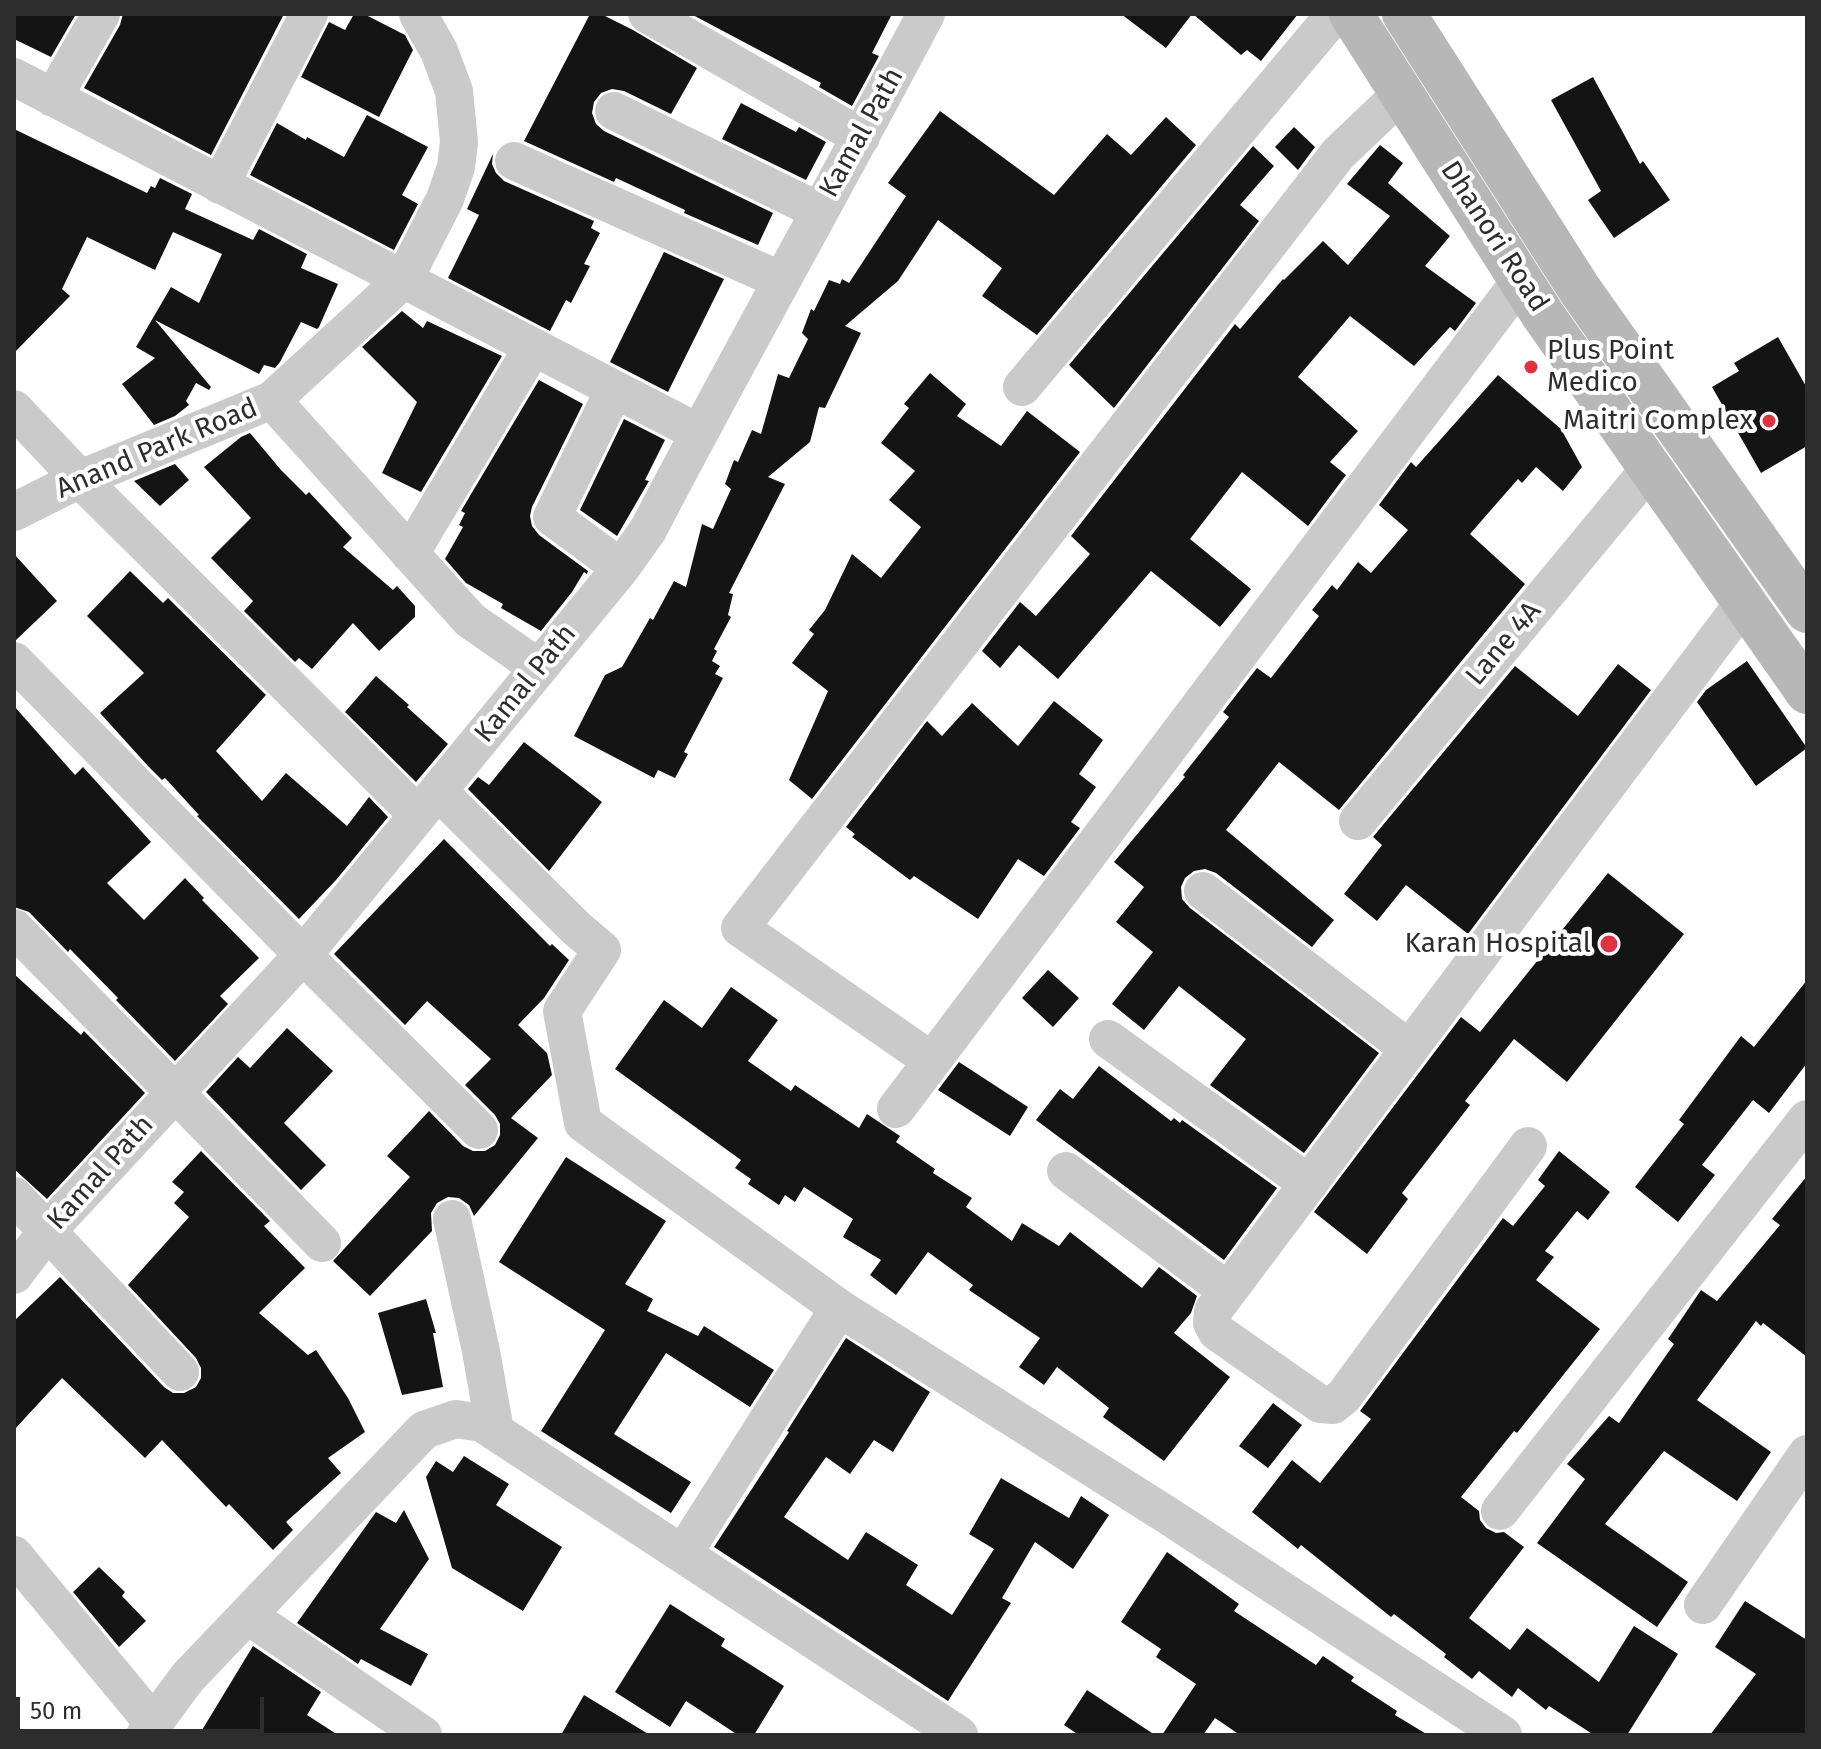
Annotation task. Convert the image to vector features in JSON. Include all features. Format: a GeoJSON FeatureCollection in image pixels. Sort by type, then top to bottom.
{"type":"FeatureCollection","features":[{"type":"Feature","properties":{"kind":"main road"},"geometry":{"type":"LineString","coordinates":[[1351,22],[1404,14]]}},
{"type":"Feature","properties":{"kind":"main road","name":"Dhanori Road"},"geometry":{"type":"LineString","coordinates":[[1404,14],[1580,290],[1807,611]]}},
{"type":"Feature","properties":{"kind":"main road","name":"Dhanori Road"},"geometry":{"type":"LineString","coordinates":[[1351,22],[1402,93],[1521,280],[1807,692]]}},
{"type":"Feature","properties":{"kind":"main road"},"geometry":{"type":"LineString","coordinates":[[1475,208],[1513,184]]}},
{"type":"Feature","properties":{"kind":"street"},"geometry":{"type":"LineString","coordinates":[[53,98],[101,14]]}},
{"type":"Feature","properties":{"kind":"street"},"geometry":{"type":"LineString","coordinates":[[220,185],[309,14]]}},
{"type":"Feature","properties":{"kind":"street","name":"Anand Park Road"},"geometry":{"type":"LineString","coordinates":[[14,512],[80,479],[272,400],[404,279],[445,199],[456,167],[459,142],[454,91],[439,51],[418,14]]}},
{"type":"Feature","properties":{"kind":"street"},"geometry":{"type":"LineString","coordinates":[[647,14],[861,137]]}},
{"type":"Feature","properties":{"kind":"street","name":"Kamal Path"},"geometry":{"type":"LineString","coordinates":[[14,1275],[47,1231],[303,955],[621,568],[648,530],[926,14]]}},
{"type":"Feature","properties":{"kind":"street"},"geometry":{"type":"LineString","coordinates":[[1022,387],[1351,22]]}},
{"type":"Feature","properties":{"kind":"street"},"geometry":{"type":"LineString","coordinates":[[14,77],[699,433]]}},
{"type":"Feature","properties":{"kind":"street"},"geometry":{"type":"LineString","coordinates":[[932,1061],[740,928],[1338,154],[1402,93]]}},
{"type":"Feature","properties":{"kind":"street"},"geometry":{"type":"LineString","coordinates":[[614,111],[819,211]]}},
{"type":"Feature","properties":{"kind":"street"},"geometry":{"type":"LineString","coordinates":[[514,161],[780,280]]}},
{"type":"Feature","properties":{"kind":"street"},"geometry":{"type":"LineString","coordinates":[[896,1109],[1521,280]]}},
{"type":"Feature","properties":{"kind":"street"},"geometry":{"type":"LineString","coordinates":[[410,554],[533,347]]}},
{"type":"Feature","properties":{"kind":"street"},"geometry":{"type":"LineString","coordinates":[[614,390],[552,517],[621,568]]}},
{"type":"Feature","properties":{"kind":"street"},"geometry":{"type":"LineString","coordinates":[[272,400],[470,620],[539,668]]}},
{"type":"Feature","properties":{"kind":"street"},"geometry":{"type":"LineString","coordinates":[[14,409],[80,479],[427,803],[602,950],[562,1011],[583,1123],[839,1308],[1167,1515],[1502,1735]]}},
{"type":"Feature","properties":{"kind":"street","name":"Lane 4A"},"geometry":{"type":"LineString","coordinates":[[1358,821],[1651,467]]}},
{"type":"Feature","properties":{"kind":"street"},"geometry":{"type":"LineString","coordinates":[[1528,1146],[1344,1396],[1333,1405],[1320,1404],[1217,1332],[1212,1323],[1213,1311],[1745,601]]}},
{"type":"Feature","properties":{"kind":"street"},"geometry":{"type":"LineString","coordinates":[[14,661],[479,1130]]}},
{"type":"Feature","properties":{"kind":"street"},"geometry":{"type":"LineString","coordinates":[[1203,891],[1409,1049]]}},
{"type":"Feature","properties":{"kind":"street"},"geometry":{"type":"LineString","coordinates":[[14,928],[322,1243]]}},
{"type":"Feature","properties":{"kind":"street"},"geometry":{"type":"LineString","coordinates":[[1108,1039],[1309,1184]]}},
{"type":"Feature","properties":{"kind":"street"},"geometry":{"type":"LineString","coordinates":[[1500,1511],[1807,1119]]}},
{"type":"Feature","properties":{"kind":"street"},"geometry":{"type":"LineString","coordinates":[[1066,1171],[1228,1291]]}},
{"type":"Feature","properties":{"kind":"street"},"geometry":{"type":"LineString","coordinates":[[14,1196],[180,1372]]}},
{"type":"Feature","properties":{"kind":"street"},"geometry":{"type":"LineString","coordinates":[[452,1219],[495,1431]]}},
{"type":"Feature","properties":{"kind":"street"},"geometry":{"type":"LineString","coordinates":[[683,1554],[839,1308]]}},
{"type":"Feature","properties":{"kind":"street"},"geometry":{"type":"LineString","coordinates":[[14,1555],[150,1729],[188,1677],[424,1430],[456,1419],[482,1423],[683,1554],[920,1725],[959,1735]]}},
{"type":"Feature","properties":{"kind":"street"},"geometry":{"type":"LineString","coordinates":[[1703,1605],[1807,1454]]}},
{"type":"Feature","properties":{"kind":"street"},"geometry":{"type":"LineString","coordinates":[[247,1615],[423,1735]]}},
{"type":"Feature","properties":{"kind":"building"},"geometry":{"type":"Polygon","coordinates":[[[14,14],[76,14],[51,57],[14,39],[14,14]]]}},
{"type":"Feature","properties":{"kind":"building"},"geometry":{"type":"Polygon","coordinates":[[[123,14],[284,14],[211,155],[84,88],[120,25],[123,14]]]}},
{"type":"Feature","properties":{"kind":"building"},"geometry":{"type":"Polygon","coordinates":[[[354,14],[364,14],[405,35],[413,50],[379,117],[301,77],[329,22],[345,30],[354,14]]]}},
{"type":"Feature","properties":{"kind":"building"},"geometry":{"type":"Polygon","coordinates":[[[590,14],[601,14],[633,30],[697,68],[671,114],[624,91],[612,89],[601,93],[594,102],[592,113],[596,124],[604,131],[773,213],[758,245],[684,213],[685,210],[616,178],[614,182],[524,141],[590,14]]]}},
{"type":"Feature","properties":{"kind":"building"},"geometry":{"type":"Polygon","coordinates":[[[691,14],[892,14],[872,53],[879,56],[852,106],[819,87],[821,83],[691,14]]]}},
{"type":"Feature","properties":{"kind":"building"},"geometry":{"type":"Polygon","coordinates":[[[1121,14],[1192,14],[1166,48],[1121,14]]]}},
{"type":"Feature","properties":{"kind":"building"},"geometry":{"type":"Polygon","coordinates":[[[1193,14],[1298,14],[1261,61],[1247,50],[1241,55],[1193,14]]]}},
{"type":"Feature","properties":{"kind":"building"},"geometry":{"type":"Polygon","coordinates":[[[1593,77],[1640,164],[1643,161],[1670,200],[1614,238],[1588,200],[1601,191],[1551,100],[1593,77]]]}},
{"type":"Feature","properties":{"kind":"building"},"geometry":{"type":"Polygon","coordinates":[[[741,103],[796,132],[799,127],[826,142],[806,180],[722,139],[741,103]]]}},
{"type":"Feature","properties":{"kind":"building"},"geometry":{"type":"Polygon","coordinates":[[[940,111],[1054,195],[1107,134],[1131,155],[1166,117],[1196,145],[1037,335],[982,296],[1002,268],[938,220],[898,281],[845,326],[861,333],[825,408],[819,407],[810,442],[768,477],[785,484],[729,593],[733,594],[728,615],[731,617],[714,649],[717,651],[712,661],[720,666],[715,674],[723,678],[684,752],[688,754],[675,778],[658,770],[654,778],[574,736],[605,675],[622,667],[674,581],[686,587],[702,524],[713,529],[731,489],[725,484],[734,460],[738,462],[752,430],[761,434],[778,374],[789,378],[808,339],[802,333],[811,309],[814,311],[829,280],[840,284],[842,279],[849,283],[906,196],[888,183],[940,111]]]}},
{"type":"Feature","properties":{"kind":"building"},"geometry":{"type":"Polygon","coordinates":[[[367,115],[428,147],[402,195],[418,204],[394,250],[250,175],[277,123],[344,157],[367,115]]]}},
{"type":"Feature","properties":{"kind":"building"},"geometry":{"type":"Polygon","coordinates":[[[1294,127],[1315,147],[1298,170],[1275,147],[1294,127]]]}},
{"type":"Feature","properties":{"kind":"building"},"geometry":{"type":"Polygon","coordinates":[[[14,129],[147,193],[151,186],[155,188],[160,178],[192,194],[185,209],[253,240],[259,229],[307,254],[301,268],[338,284],[319,327],[317,329],[301,322],[280,362],[275,368],[264,365],[259,374],[155,320],[211,387],[209,390],[196,383],[186,401],[189,405],[175,416],[154,425],[122,384],[155,358],[136,347],[171,287],[199,303],[222,254],[173,232],[155,270],[87,237],[62,289],[70,296],[14,353],[14,129]]]}},
{"type":"Feature","properties":{"kind":"building"},"geometry":{"type":"Polygon","coordinates":[[[1380,145],[1403,163],[1388,183],[1450,236],[1425,266],[1476,303],[1455,331],[1450,327],[1414,366],[1350,316],[1298,377],[1358,431],[1330,462],[1346,475],[1308,526],[1242,472],[1190,539],[1251,589],[1220,627],[1151,571],[1058,679],[1019,645],[1000,668],[982,651],[1020,602],[1036,616],[1090,554],[1071,536],[1235,324],[1240,329],[1283,279],[1323,241],[1348,265],[1390,216],[1347,184],[1380,145]]]}},
{"type":"Feature","properties":{"kind":"building"},"geometry":{"type":"Polygon","coordinates":[[[1253,146],[1274,166],[1240,205],[1259,221],[1114,408],[1069,365],[1253,146]]]}},
{"type":"Feature","properties":{"kind":"building"},"geometry":{"type":"Polygon","coordinates":[[[493,154],[492,164],[504,181],[594,221],[591,228],[600,233],[584,264],[590,266],[571,303],[566,300],[550,331],[448,278],[479,215],[467,209],[493,154]]]}},
{"type":"Feature","properties":{"kind":"building"},"geometry":{"type":"Polygon","coordinates":[[[664,252],[724,279],[668,392],[610,362],[664,252]]]}},
{"type":"Feature","properties":{"kind":"building"},"geometry":{"type":"Polygon","coordinates":[[[402,311],[423,328],[427,321],[502,356],[421,492],[382,473],[417,402],[362,347],[402,311]]]}},
{"type":"Feature","properties":{"kind":"building","name":"Maitri Complex"},"geometry":{"type":"Polygon","coordinates":[[[1778,337],[1807,388],[1807,446],[1761,473],[1712,387],[1739,371],[1734,363],[1778,337]]]}},
{"type":"Feature","properties":{"kind":"building"},"geometry":{"type":"Polygon","coordinates":[[[930,373],[966,404],[957,416],[1001,446],[1027,411],[1080,452],[812,799],[789,780],[828,691],[792,663],[814,634],[809,630],[825,610],[852,554],[881,578],[921,527],[889,500],[915,471],[881,443],[909,408],[904,404],[930,373]]]}},
{"type":"Feature","properties":{"kind":"building"},"geometry":{"type":"Polygon","coordinates":[[[1498,375],[1561,429],[1582,467],[1563,491],[1536,467],[1522,483],[1518,479],[1470,534],[1525,584],[1339,810],[1279,762],[1226,830],[1334,920],[1312,947],[1216,873],[1205,869],[1194,871],[1185,878],[1181,887],[1182,899],[1190,908],[1379,1053],[1304,1153],[1210,1085],[1246,1039],[1179,986],[1144,1030],[1112,1004],[1153,952],[1116,922],[1144,887],[1114,862],[1185,777],[1183,775],[1229,717],[1223,712],[1257,668],[1271,678],[1319,616],[1312,610],[1332,585],[1337,590],[1358,562],[1371,573],[1408,530],[1379,505],[1411,462],[1416,467],[1498,375]]]}},
{"type":"Feature","properties":{"kind":"building"},"geometry":{"type":"Polygon","coordinates":[[[539,380],[583,404],[532,507],[532,526],[539,535],[588,571],[587,574],[584,572],[541,631],[466,583],[445,559],[463,527],[459,525],[465,513],[461,511],[539,380]]]}},
{"type":"Feature","properties":{"kind":"building"},"geometry":{"type":"Polygon","coordinates":[[[624,419],[665,440],[645,480],[649,481],[617,536],[580,510],[624,419]]]}},
{"type":"Feature","properties":{"kind":"building"},"geometry":{"type":"Polygon","coordinates":[[[250,433],[281,470],[306,495],[309,492],[352,538],[343,547],[393,590],[397,586],[415,606],[415,617],[379,651],[353,623],[312,669],[299,658],[295,662],[244,611],[253,601],[211,558],[251,518],[204,467],[250,433]]]}},
{"type":"Feature","properties":{"kind":"building"},"geometry":{"type":"Polygon","coordinates":[[[175,464],[189,480],[160,506],[134,481],[175,464]]]}},
{"type":"Feature","properties":{"kind":"building"},"geometry":{"type":"Polygon","coordinates":[[[14,554],[57,601],[16,640],[14,640],[14,554]]]}},
{"type":"Feature","properties":{"kind":"building"},"geometry":{"type":"Polygon","coordinates":[[[130,571],[163,603],[168,598],[266,695],[216,751],[262,801],[286,773],[347,826],[369,797],[388,817],[299,919],[100,713],[144,673],[87,616],[130,571]]]}},
{"type":"Feature","properties":{"kind":"building"},"geometry":{"type":"Polygon","coordinates":[[[1747,661],[1807,748],[1756,786],[1697,702],[1706,690],[1747,661]]]}},
{"type":"Feature","properties":{"kind":"building"},"geometry":{"type":"Polygon","coordinates":[[[1618,664],[1651,690],[1468,934],[1406,885],[1377,921],[1344,894],[1382,845],[1373,837],[1515,666],[1578,716],[1618,664]]]}},
{"type":"Feature","properties":{"kind":"building"},"geometry":{"type":"Polygon","coordinates":[[[376,676],[448,744],[416,782],[345,712],[376,676]]]}},
{"type":"Feature","properties":{"kind":"building"},"geometry":{"type":"Polygon","coordinates":[[[1054,701],[1103,740],[1079,774],[1096,787],[1071,822],[1080,828],[1044,876],[1018,859],[978,919],[914,876],[910,880],[852,837],[855,834],[846,827],[927,721],[942,736],[972,703],[1018,746],[1054,701]]]}},
{"type":"Feature","properties":{"kind":"building"},"geometry":{"type":"Polygon","coordinates":[[[14,706],[75,775],[83,767],[151,842],[107,883],[144,920],[185,878],[204,898],[202,900],[259,958],[220,996],[228,1004],[175,1061],[70,949],[68,952],[29,912],[14,907],[14,706]]]}},
{"type":"Feature","properties":{"kind":"building"},"geometry":{"type":"Polygon","coordinates":[[[524,742],[602,802],[549,871],[468,789],[478,777],[489,785],[524,742]]]}},
{"type":"Feature","properties":{"kind":"building"},"geometry":{"type":"Polygon","coordinates":[[[444,839],[550,946],[552,944],[569,960],[544,998],[518,1025],[547,1053],[552,1075],[511,1118],[538,1138],[474,1216],[469,1205],[459,1198],[448,1197],[437,1203],[431,1213],[432,1231],[370,1296],[333,1261],[410,1177],[387,1156],[429,1111],[463,1146],[473,1151],[485,1151],[495,1145],[500,1135],[500,1124],[495,1115],[465,1085],[491,1059],[427,1001],[405,1025],[334,954],[444,839]]]}},
{"type":"Feature","properties":{"kind":"building"},"geometry":{"type":"Polygon","coordinates":[[[1608,873],[1684,934],[1567,1082],[1514,1039],[1465,1101],[1470,1105],[1402,1193],[1408,1199],[1367,1254],[1314,1212],[1461,1017],[1480,1032],[1608,873]]]}},
{"type":"Feature","properties":{"kind":"building"},"geometry":{"type":"Polygon","coordinates":[[[1048,970],[1079,998],[1053,1027],[1022,998],[1048,970]]]}},
{"type":"Feature","properties":{"kind":"building"},"geometry":{"type":"Polygon","coordinates":[[[14,974],[81,1035],[84,1031],[145,1093],[47,1199],[14,1169],[14,974]]]}},
{"type":"Feature","properties":{"kind":"building"},"geometry":{"type":"Polygon","coordinates":[[[1807,980],[1807,1063],[1769,1113],[1753,1100],[1702,1165],[1715,1175],[1678,1222],[1635,1187],[1684,1124],[1679,1120],[1741,1036],[1754,1047],[1807,980]]]}},
{"type":"Feature","properties":{"kind":"building"},"geometry":{"type":"Polygon","coordinates":[[[731,987],[778,1020],[748,1061],[791,1091],[795,1085],[859,1128],[867,1114],[900,1136],[896,1142],[935,1169],[933,1173],[972,1198],[966,1207],[1012,1241],[1022,1223],[1059,1246],[1070,1232],[1142,1288],[1159,1267],[1197,1296],[1191,1313],[1174,1333],[1230,1377],[1164,1461],[1103,1417],[1109,1408],[1057,1367],[1044,1385],[1019,1367],[1040,1338],[969,1290],[973,1285],[928,1252],[896,1295],[870,1275],[881,1260],[843,1237],[853,1219],[804,1187],[795,1202],[785,1195],[779,1205],[748,1184],[751,1179],[735,1168],[741,1160],[615,1069],[664,1000],[702,1028],[731,987]]]}},
{"type":"Feature","properties":{"kind":"building"},"geometry":{"type":"Polygon","coordinates":[[[287,1028],[333,1071],[284,1123],[326,1165],[301,1190],[206,1092],[238,1057],[250,1068],[287,1028]]]}},
{"type":"Feature","properties":{"kind":"building"},"geometry":{"type":"Polygon","coordinates":[[[959,1062],[1028,1107],[1010,1136],[938,1090],[959,1062]]]}},
{"type":"Feature","properties":{"kind":"building"},"geometry":{"type":"Polygon","coordinates":[[[1099,1066],[1171,1121],[1174,1118],[1180,1123],[1182,1120],[1277,1188],[1224,1260],[1036,1120],[1060,1089],[1073,1099],[1099,1066]]]}},
{"type":"Feature","properties":{"kind":"building"},"geometry":{"type":"Polygon","coordinates":[[[201,1151],[270,1221],[264,1226],[305,1268],[259,1313],[308,1355],[316,1350],[348,1398],[365,1432],[328,1458],[341,1473],[286,1522],[293,1530],[273,1550],[229,1504],[226,1507],[162,1440],[145,1458],[62,1378],[14,1430],[14,1321],[60,1277],[164,1387],[173,1393],[184,1393],[196,1387],[201,1378],[201,1368],[196,1358],[128,1285],[189,1217],[174,1203],[184,1192],[172,1182],[201,1151]]]}},
{"type":"Feature","properties":{"kind":"building"},"geometry":{"type":"Polygon","coordinates":[[[1559,1151],[1610,1192],[1588,1220],[1577,1211],[1545,1251],[1554,1257],[1536,1280],[1600,1329],[1461,1497],[1479,1511],[1480,1520],[1486,1528],[1496,1533],[1504,1532],[1524,1547],[1469,1618],[1510,1650],[1527,1628],[1599,1682],[1634,1626],[1678,1654],[1627,1735],[1594,1735],[1549,1706],[1546,1710],[1518,1688],[1512,1697],[1479,1671],[1472,1679],[1444,1657],[1446,1654],[1394,1614],[1391,1617],[1301,1545],[1298,1549],[1252,1512],[1292,1460],[1320,1483],[1371,1419],[1360,1411],[1503,1218],[1513,1226],[1545,1186],[1538,1180],[1559,1151]]]}},
{"type":"Feature","properties":{"kind":"building"},"geometry":{"type":"Polygon","coordinates":[[[566,1157],[666,1221],[625,1284],[653,1299],[647,1311],[698,1336],[704,1326],[774,1370],[750,1407],[666,1353],[614,1434],[691,1482],[671,1513],[541,1431],[605,1330],[499,1262],[566,1157]]]}},
{"type":"Feature","properties":{"kind":"building"},"geometry":{"type":"Polygon","coordinates":[[[1807,1176],[1807,1357],[1763,1323],[1761,1326],[1756,1321],[1697,1400],[1771,1452],[1737,1501],[1664,1451],[1605,1524],[1688,1582],[1657,1627],[1537,1543],[1585,1479],[1567,1464],[1609,1416],[1619,1423],[1674,1344],[1668,1339],[1701,1290],[1717,1301],[1780,1225],[1772,1219],[1807,1176]]]}},
{"type":"Feature","properties":{"kind":"building"},"geometry":{"type":"Polygon","coordinates":[[[426,1299],[436,1333],[433,1333],[443,1387],[402,1395],[378,1313],[426,1299]]]}},
{"type":"Feature","properties":{"kind":"building"},"geometry":{"type":"Polygon","coordinates":[[[846,1338],[930,1392],[893,1452],[874,1440],[850,1474],[826,1457],[784,1517],[848,1560],[866,1532],[918,1565],[906,1585],[952,1615],[994,1549],[969,1534],[1001,1478],[1069,1518],[1081,1496],[1109,1515],[1073,1569],[1035,1542],[1002,1598],[1011,1603],[948,1701],[714,1547],[846,1338]]]}},
{"type":"Feature","properties":{"kind":"building"},"geometry":{"type":"Polygon","coordinates":[[[1273,1403],[1302,1425],[1268,1468],[1239,1446],[1273,1403]]]}},
{"type":"Feature","properties":{"kind":"building"},"geometry":{"type":"Polygon","coordinates":[[[464,1456],[509,1484],[496,1505],[562,1547],[523,1611],[452,1568],[426,1477],[436,1461],[453,1472],[464,1456]]]}},
{"type":"Feature","properties":{"kind":"building"},"geometry":{"type":"Polygon","coordinates":[[[404,1510],[429,1559],[380,1629],[428,1654],[411,1686],[361,1659],[358,1664],[297,1623],[376,1512],[396,1523],[404,1510]]]}},
{"type":"Feature","properties":{"kind":"building"},"geometry":{"type":"Polygon","coordinates":[[[1167,1552],[1239,1604],[1234,1611],[1316,1665],[1323,1656],[1354,1677],[1351,1681],[1397,1711],[1395,1715],[1428,1735],[1240,1735],[1215,1718],[1203,1735],[1162,1735],[1196,1684],[1156,1657],[1161,1649],[1121,1622],[1167,1552]]]}},
{"type":"Feature","properties":{"kind":"building"},"geometry":{"type":"Polygon","coordinates":[[[99,1567],[125,1592],[122,1596],[146,1621],[119,1647],[73,1592],[99,1567]]]}},
{"type":"Feature","properties":{"kind":"building"},"geometry":{"type":"Polygon","coordinates":[[[1745,1601],[1807,1640],[1807,1735],[1710,1735],[1756,1674],[1715,1647],[1745,1601]]]}},
{"type":"Feature","properties":{"kind":"building"},"geometry":{"type":"Polygon","coordinates":[[[670,1604],[725,1639],[721,1646],[784,1686],[754,1735],[738,1735],[686,1701],[670,1727],[615,1692],[670,1604]]]}},
{"type":"Feature","properties":{"kind":"building"},"geometry":{"type":"Polygon","coordinates":[[[253,1646],[321,1692],[307,1715],[338,1735],[199,1735],[253,1646]]]}},
{"type":"Feature","properties":{"kind":"building"},"geometry":{"type":"Polygon","coordinates":[[[1087,1690],[1155,1735],[1079,1735],[1064,1725],[1087,1690]]]}},
{"type":"Feature","properties":{"kind":"building"},"geometry":{"type":"Polygon","coordinates":[[[584,1695],[650,1735],[561,1735],[584,1695]]]}},
{"type":"Feature","properties":{"kind":"place","name":"Plus Point Medico"},"geometry":{"type":"Point","coordinates":[1531,367]}},
{"type":"Feature","properties":{"kind":"place","name":"Maitri Complex"},"geometry":{"type":"Point","coordinates":[1769,421]}},
{"type":"Feature","properties":{"kind":"place","name":"Karan Hospital"},"geometry":{"type":"Point","coordinates":[1609,944]}}]}
